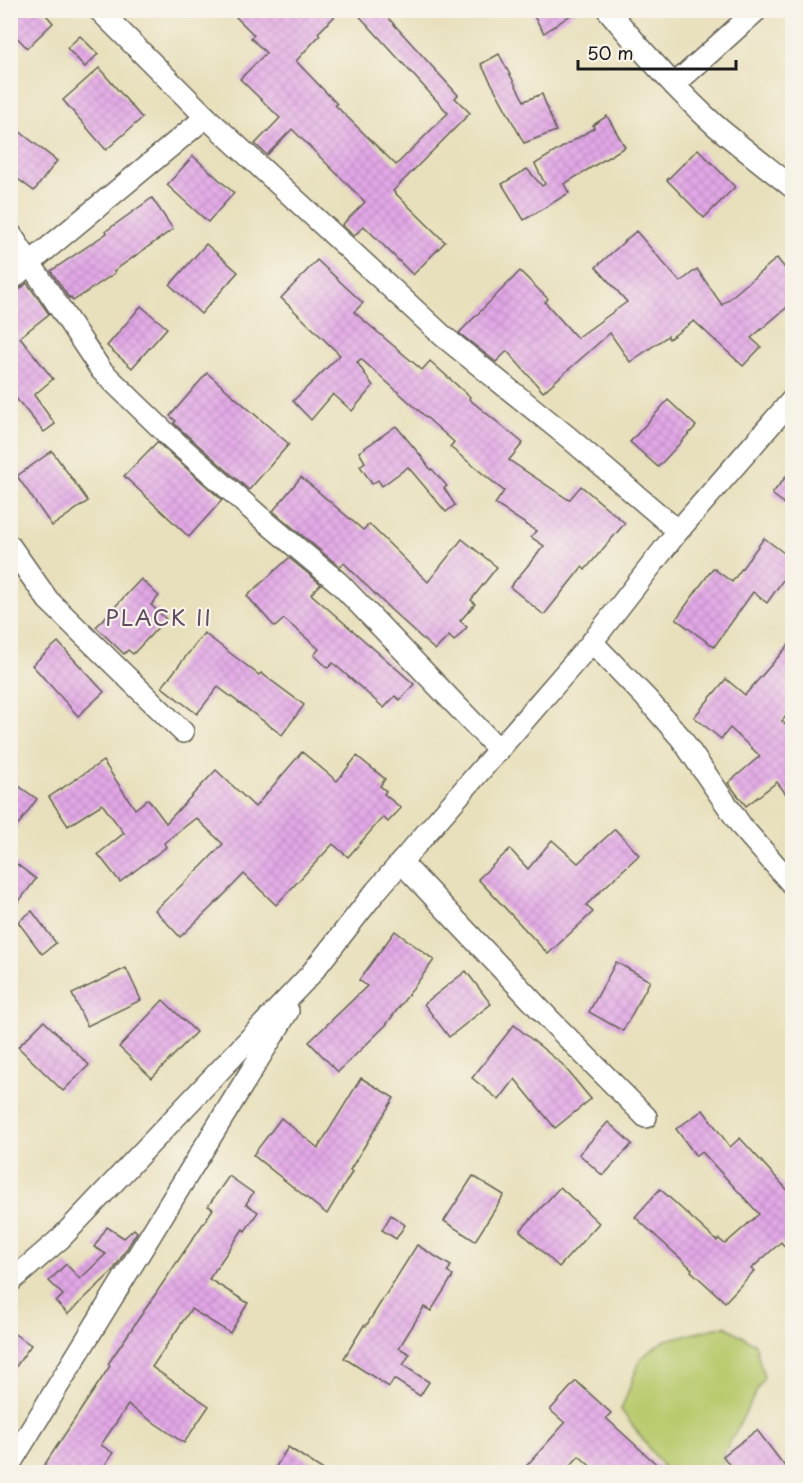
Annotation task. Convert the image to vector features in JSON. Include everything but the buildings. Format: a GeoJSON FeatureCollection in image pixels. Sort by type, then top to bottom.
{"type":"FeatureCollection","features":[{"type":"Feature","properties":{"kind":"street"},"geometry":{"type":"LineString","coordinates":[[99,10],[206,117],[443,336],[568,437],[678,531]]}},
{"type":"Feature","properties":{"kind":"street"},"geometry":{"type":"LineString","coordinates":[[608,10],[674,85],[717,126],[792,187]]}},
{"type":"Feature","properties":{"kind":"street"},"geometry":{"type":"LineString","coordinates":[[674,85],[757,10]]}},
{"type":"Feature","properties":{"kind":"street"},"geometry":{"type":"LineString","coordinates":[[10,280],[206,117]]}},
{"type":"Feature","properties":{"kind":"street"},"geometry":{"type":"LineString","coordinates":[[10,233],[101,370],[170,437],[339,583],[499,750]]}},
{"type":"Feature","properties":{"kind":"street"},"geometry":{"type":"LineString","coordinates":[[10,1282],[61,1238],[310,975],[376,891],[592,642],[678,531],[792,400]]}},
{"type":"Feature","properties":{"kind":"street"},"geometry":{"type":"LineString","coordinates":[[10,546],[48,600],[183,732]]}},
{"type":"Feature","properties":{"kind":"street"},"geometry":{"type":"LineString","coordinates":[[592,642],[681,738],[742,827],[792,884]]}},
{"type":"Feature","properties":{"kind":"street"},"geometry":{"type":"LineString","coordinates":[[401,862],[646,1118]]}},
{"type":"Feature","properties":{"kind":"street"},"geometry":{"type":"LineString","coordinates":[[10,1464],[310,975]]}},
{"type":"Feature","properties":{"kind":"green space"},"geometry":{"type":"Polygon","coordinates":[[[725,1326],[755,1344],[764,1377],[723,1456],[722,1472],[661,1472],[664,1468],[621,1410],[641,1358],[665,1340],[725,1326]]]}},
{"type":"Feature","properties":{"kind":"district","name":"PLACK II"},"geometry":{"type":"Point","coordinates":[159,618]}}]}
